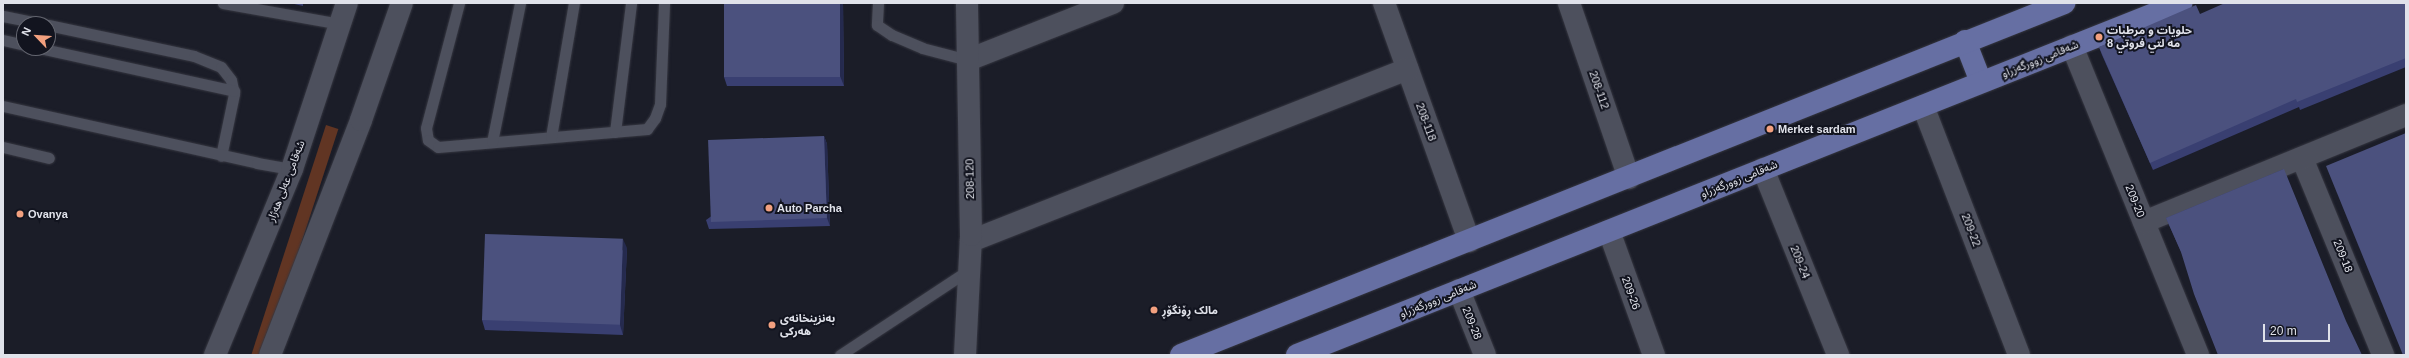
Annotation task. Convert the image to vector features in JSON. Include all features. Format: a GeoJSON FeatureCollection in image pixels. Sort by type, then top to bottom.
{"type":"FeatureCollection","features":[{"type":"Feature","properties":{"kind":"main road"},"geometry":{"type":"LineString","coordinates":[[1181,355],[1629,178],[1965,41],[2064,3]]}},
{"type":"Feature","properties":{"kind":"main road","name":"شەقامی زوورگەزراو"},"geometry":{"type":"LineString","coordinates":[[1297,355],[2181,3]]}},
{"type":"Feature","properties":{"kind":"main road"},"geometry":{"type":"LineString","coordinates":[[1965,41],[1981,82]]}},
{"type":"Feature","properties":{"kind":"street","name":"شەقامی عەلی هەژار"},"geometry":{"type":"LineString","coordinates":[[215,355],[292,169],[347,3]]}},
{"type":"Feature","properties":{"kind":"street"},"geometry":{"type":"LineString","coordinates":[[270,355],[361,120],[402,3]]}},
{"type":"Feature","properties":{"kind":"street","name":"208-120"},"geometry":{"type":"LineString","coordinates":[[965,355],[971,241],[967,3]]}},
{"type":"Feature","properties":{"kind":"street"},"geometry":{"type":"LineString","coordinates":[[968,60],[1113,3]]}},
{"type":"Feature","properties":{"kind":"street","name":"208-118"},"geometry":{"type":"LineString","coordinates":[[1384,3],[1469,241]]}},
{"type":"Feature","properties":{"kind":"street","name":"208-112"},"geometry":{"type":"LineString","coordinates":[[1569,3],[1629,178]]}},
{"type":"Feature","properties":{"kind":"street","name":"209-20"},"geometry":{"type":"LineString","coordinates":[[2072,46],[2198,355]]}},
{"type":"Feature","properties":{"kind":"street"},"geometry":{"type":"LineString","coordinates":[[971,241],[1407,69]]}},
{"type":"Feature","properties":{"kind":"street","name":"209-22"},"geometry":{"type":"LineString","coordinates":[[1923,106],[2019,355]]}},
{"type":"Feature","properties":{"kind":"street"},"geometry":{"type":"LineString","coordinates":[[2144,222],[2406,115]]}},
{"type":"Feature","properties":{"kind":"street","name":"209-18"},"geometry":{"type":"LineString","coordinates":[[2302,158],[2383,355]]}},
{"type":"Feature","properties":{"kind":"street","name":"209-24"},"geometry":{"type":"LineString","coordinates":[[1763,170],[1838,355]]}},
{"type":"Feature","properties":{"kind":"street","name":"209-26"},"geometry":{"type":"LineString","coordinates":[[1609,231],[1654,355]]}},
{"type":"Feature","properties":{"kind":"street","name":"209-28"},"geometry":{"type":"LineString","coordinates":[[1459,290],[1485,355]]}},
{"type":"Feature","properties":{"kind":"lane"},"geometry":{"type":"LineString","coordinates":[[223,3],[341,24]]}},
{"type":"Feature","properties":{"kind":"lane"},"geometry":{"type":"LineString","coordinates":[[459,3],[426,128],[428,140],[438,147],[647,129],[655,118],[660,104],[664,3]]}},
{"type":"Feature","properties":{"kind":"lane"},"geometry":{"type":"LineString","coordinates":[[492,142],[520,3]]}},
{"type":"Feature","properties":{"kind":"lane"},"geometry":{"type":"LineString","coordinates":[[550,137],[574,3]]}},
{"type":"Feature","properties":{"kind":"lane"},"geometry":{"type":"LineString","coordinates":[[616,132],[631,3]]}},
{"type":"Feature","properties":{"kind":"lane"},"geometry":{"type":"LineString","coordinates":[[878,3],[877,24],[892,35],[922,48],[968,60]]}},
{"type":"Feature","properties":{"kind":"lane"},"geometry":{"type":"LineString","coordinates":[[3,16],[16,19]]}},
{"type":"Feature","properties":{"kind":"lane"},"geometry":{"type":"LineString","coordinates":[[56,27],[194,56],[221,66],[231,80],[234,91],[221,156]]}},
{"type":"Feature","properties":{"kind":"lane"},"geometry":{"type":"LineString","coordinates":[[3,40],[16,43]]}},
{"type":"Feature","properties":{"kind":"lane"},"geometry":{"type":"LineString","coordinates":[[56,52],[234,91]]}},
{"type":"Feature","properties":{"kind":"lane"},"geometry":{"type":"LineString","coordinates":[[3,106],[221,156],[292,169]]}},
{"type":"Feature","properties":{"kind":"lane"},"geometry":{"type":"LineString","coordinates":[[3,148],[49,158]]}},
{"type":"Feature","properties":{"kind":"lane"},"geometry":{"type":"LineString","coordinates":[[840,355],[969,270]]}},
{"type":"Feature","properties":{"kind":"shaded area"},"geometry":{"type":"Polygon","coordinates":[[[326,125],[338,129],[265,355],[251,355],[326,125]]]}},
{"type":"Feature","properties":{"kind":"building"},"geometry":{"type":"Polygon","coordinates":[[[724,3],[840,3],[840,77],[724,77],[724,3]]]}},
{"type":"Feature","properties":{"kind":"building"},"geometry":{"type":"Polygon","coordinates":[[[2225,3],[2406,3],[2406,58],[2297,102],[2296,99],[2150,163],[2099,47],[2196,5],[2200,14],[2225,3]]]}},
{"type":"Feature","properties":{"kind":"building"},"geometry":{"type":"Polygon","coordinates":[[[2406,133],[2406,355],[2403,355],[2326,166],[2406,133]]]}},
{"type":"Feature","properties":{"kind":"building"},"geometry":{"type":"Polygon","coordinates":[[[824,136],[827,218],[711,222],[708,140],[824,136]]]}},
{"type":"Feature","properties":{"kind":"building"},"geometry":{"type":"Polygon","coordinates":[[[2284,169],[2346,321],[2362,355],[2218,355],[2194,294],[2181,252],[2166,218],[2284,169]]]}},
{"type":"Feature","properties":{"kind":"building"},"geometry":{"type":"Polygon","coordinates":[[[485,234],[623,239],[620,325],[482,320],[485,234]]]}},
{"type":"Feature","properties":{"kind":"place","name":"حلويات و مرطبات مه لتي فروتي 8"},"geometry":{"type":"Point","coordinates":[2099,37]}},
{"type":"Feature","properties":{"kind":"place","name":"Merket sardam"},"geometry":{"type":"Point","coordinates":[1770,129]}},
{"type":"Feature","properties":{"kind":"place","name":"Auto Parcha"},"geometry":{"type":"Point","coordinates":[769,208]}},
{"type":"Feature","properties":{"kind":"place","name":"Ovanya"},"geometry":{"type":"Point","coordinates":[20,214]}},
{"type":"Feature","properties":{"kind":"place","name":"مالک ڕۆنگۆڕ"},"geometry":{"type":"Point","coordinates":[1154,310]}},
{"type":"Feature","properties":{"kind":"place","name":"بەنزینخانەی هەرکی"},"geometry":{"type":"Point","coordinates":[772,325]}}]}
